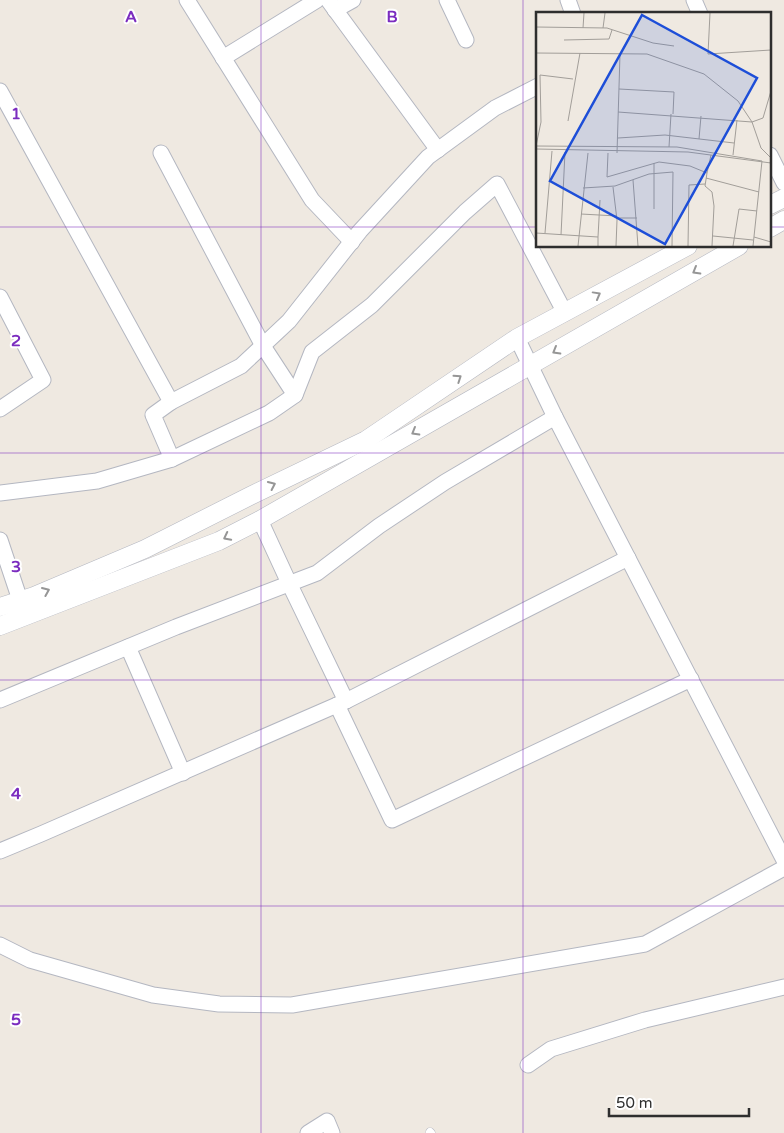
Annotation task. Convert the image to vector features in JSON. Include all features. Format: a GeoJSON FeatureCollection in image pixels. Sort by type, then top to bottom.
{"type":"FeatureCollection","features":[{"type":"Feature","properties":{"kind":"street"},"geometry":{"type":"LineString","coordinates":[[187,0],[312,200],[352,242]]}},
{"type":"Feature","properties":{"kind":"street"},"geometry":{"type":"LineString","coordinates":[[223,58],[317,0]]}},
{"type":"Feature","properties":{"kind":"street"},"geometry":{"type":"LineString","coordinates":[[353,0],[331,5],[438,150]]}},
{"type":"Feature","properties":{"kind":"street"},"geometry":{"type":"LineString","coordinates":[[446,0],[466,40]]}},
{"type":"Feature","properties":{"kind":"street"},"geometry":{"type":"LineString","coordinates":[[568,0],[572,12]]}},
{"type":"Feature","properties":{"kind":"street"},"geometry":{"type":"LineString","coordinates":[[694,0],[699,12]]}},
{"type":"Feature","properties":{"kind":"street"},"geometry":{"type":"LineString","coordinates":[[172,459],[153,416],[171,402],[241,366],[290,321],[352,242],[428,157],[495,108],[536,87]]}},
{"type":"Feature","properties":{"kind":"street"},"geometry":{"type":"LineString","coordinates":[[0,92],[171,402]]}},
{"type":"Feature","properties":{"kind":"street"},"geometry":{"type":"LineString","coordinates":[[160,152],[263,346],[294,395]]}},
{"type":"Feature","properties":{"kind":"street"},"geometry":{"type":"LineString","coordinates":[[772,159],[784,183]]}},
{"type":"Feature","properties":{"kind":"street"},"geometry":{"type":"LineString","coordinates":[[0,493],[97,481],[172,459],[269,413],[294,395],[312,352],[372,305],[465,212],[497,184],[565,313]]}},
{"type":"Feature","properties":{"kind":"street"},"geometry":{"type":"LineString","coordinates":[[772,204],[784,198]]}},
{"type":"Feature","properties":{"kind":"street"},"geometry":{"type":"LineString","coordinates":[[772,227],[784,220]]}},
{"type":"Feature","properties":{"kind":"street"},"geometry":{"type":"LineString","coordinates":[[0,607],[145,549],[366,440],[517,338],[565,313],[665,251],[679,248]]}},
{"type":"Feature","properties":{"kind":"street"},"geometry":{"type":"LineString","coordinates":[[0,626],[219,541],[260,520],[736,248]]}},
{"type":"Feature","properties":{"kind":"street"},"geometry":{"type":"LineString","coordinates":[[0,297],[43,380],[0,409]]}},
{"type":"Feature","properties":{"kind":"street"},"geometry":{"type":"LineString","coordinates":[[517,338],[555,417],[784,860]]}},
{"type":"Feature","properties":{"kind":"street"},"geometry":{"type":"LineString","coordinates":[[0,700],[317,572],[379,526],[445,482],[555,417]]}},
{"type":"Feature","properties":{"kind":"street"},"geometry":{"type":"LineString","coordinates":[[260,520],[392,820],[691,679]]}},
{"type":"Feature","properties":{"kind":"street"},"geometry":{"type":"LineString","coordinates":[[0,540],[20,600]]}},
{"type":"Feature","properties":{"kind":"street"},"geometry":{"type":"LineString","coordinates":[[0,850],[183,773],[342,703],[628,558]]}},
{"type":"Feature","properties":{"kind":"street"},"geometry":{"type":"LineString","coordinates":[[128,647],[183,773]]}},
{"type":"Feature","properties":{"kind":"street"},"geometry":{"type":"LineString","coordinates":[[0,945],[30,960],[153,995],[219,1004],[292,1005],[645,944],[784,868]]}},
{"type":"Feature","properties":{"kind":"street"},"geometry":{"type":"LineString","coordinates":[[528,1065],[552,1049],[645,1020],[784,987]]}},
{"type":"Feature","properties":{"kind":"street"},"geometry":{"type":"LineString","coordinates":[[308,1133],[327,1121],[332,1133]]}}]}
